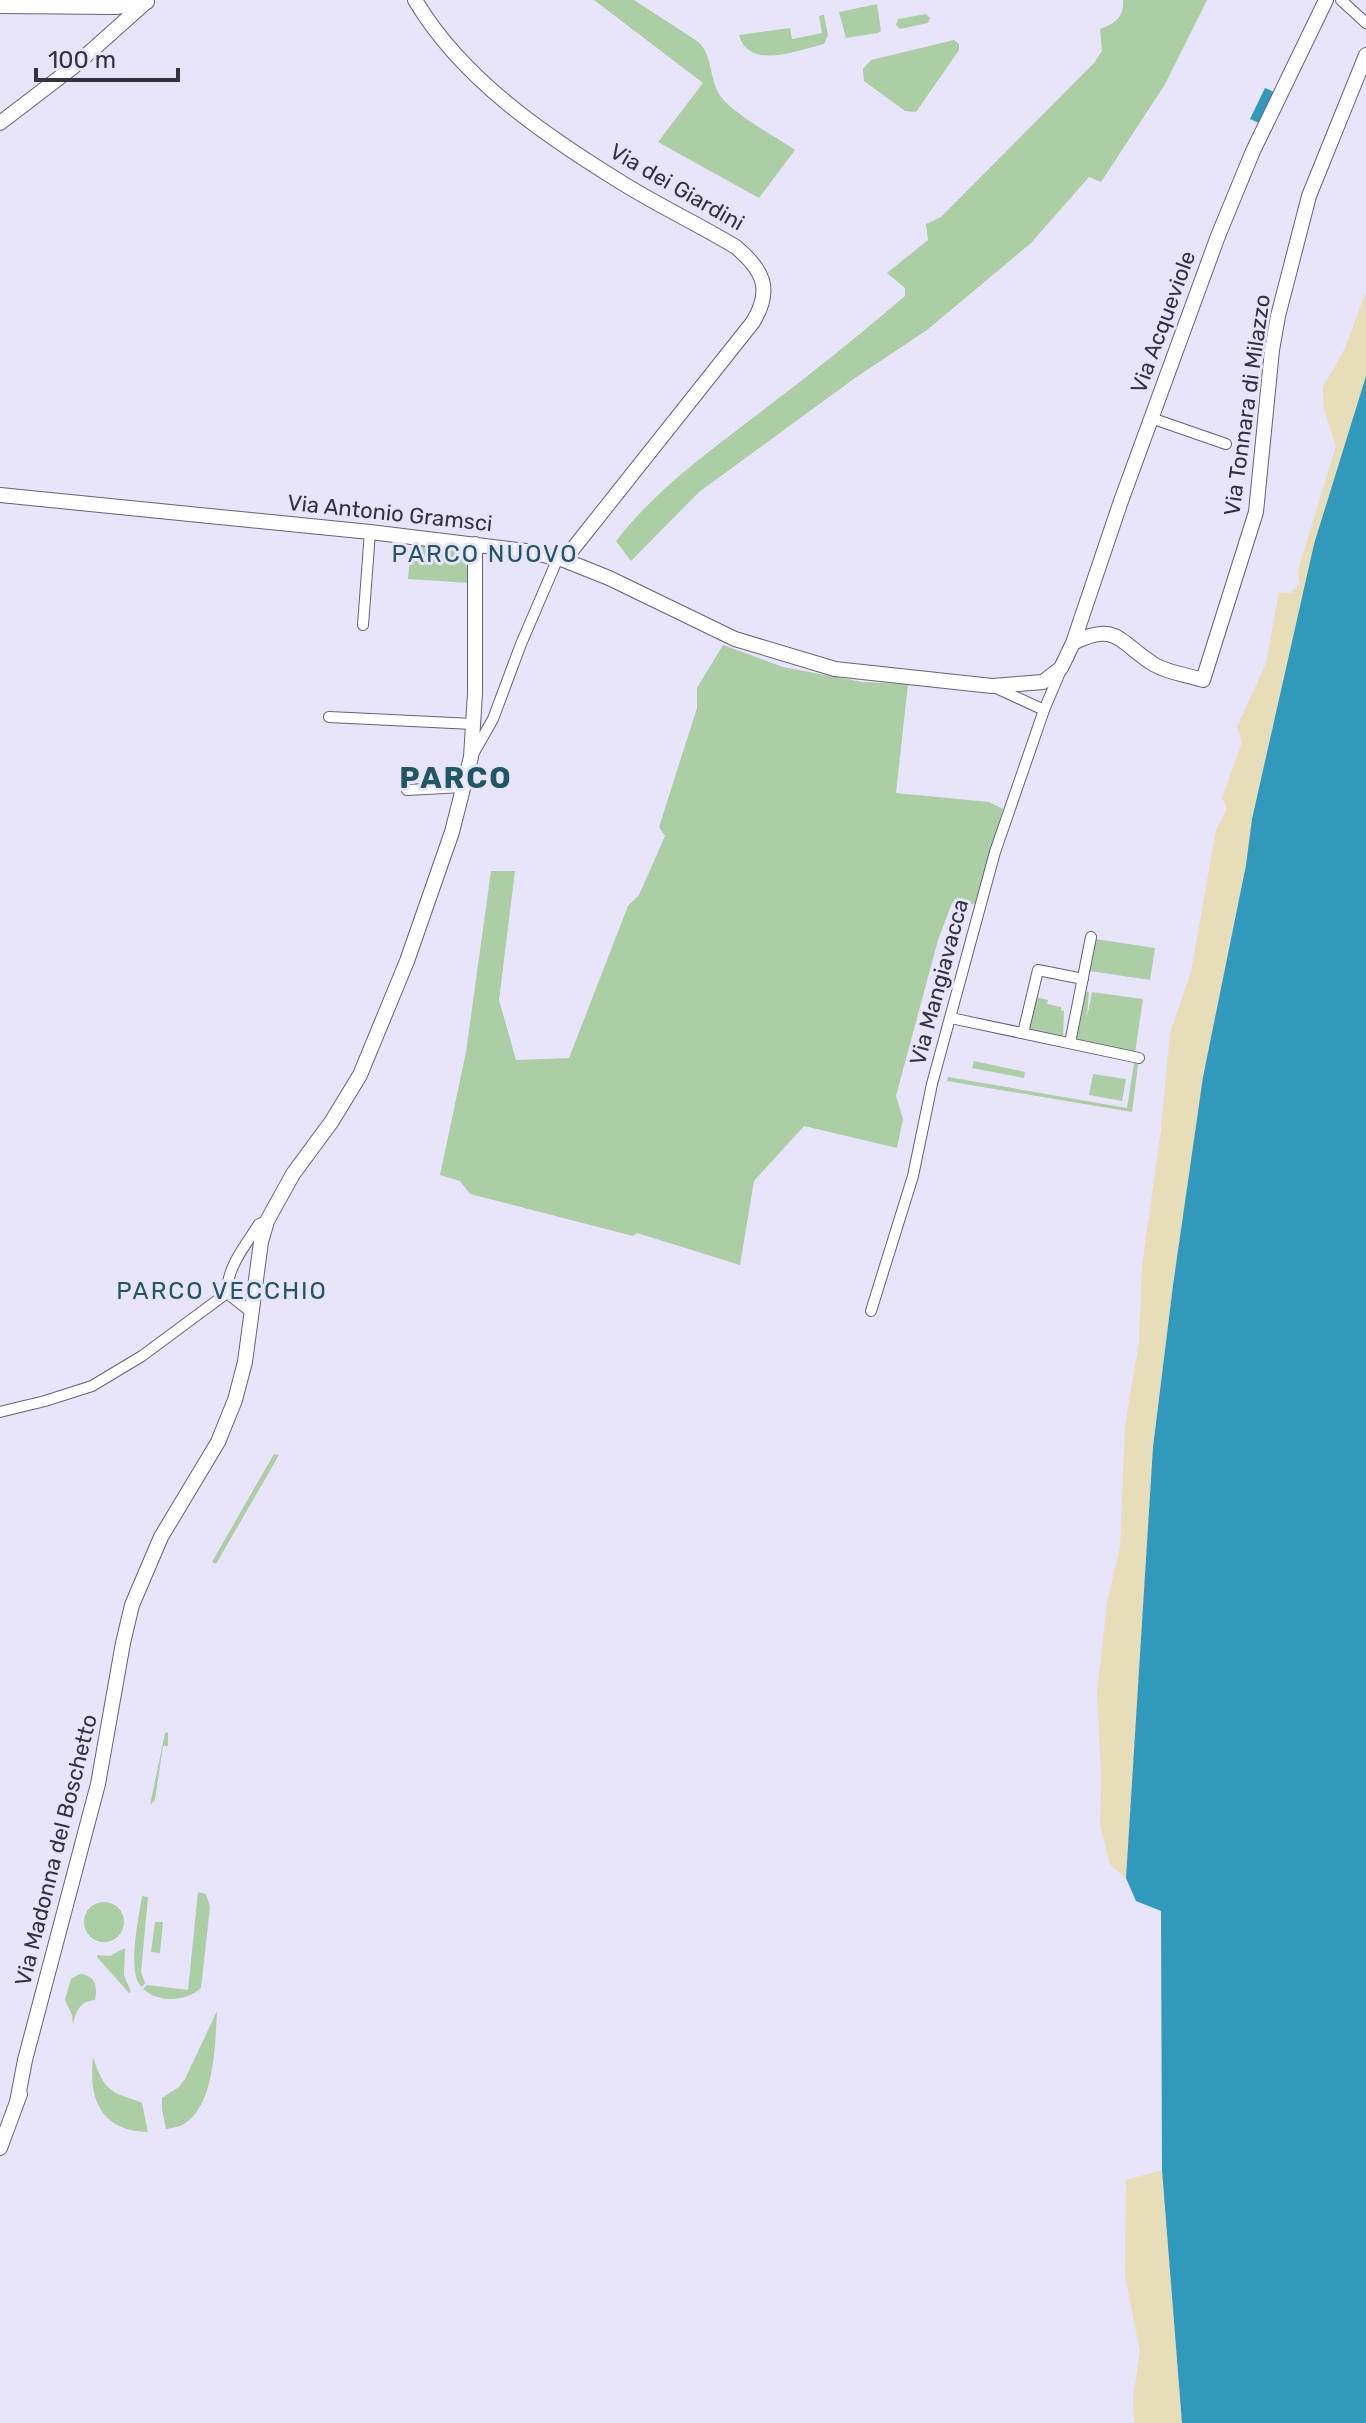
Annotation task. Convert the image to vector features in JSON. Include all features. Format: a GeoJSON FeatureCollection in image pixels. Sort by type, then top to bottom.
{"type":"FeatureCollection","features":[{"type":"Feature","properties":{"kind":"main road","name":"Via dei Giardini"},"geometry":{"type":"LineString","coordinates":[[415,0],[447,46],[503,100],[619,182],[736,247],[751,260],[761,275],[765,292],[762,308],[753,322],[558,563]]}},
{"type":"Feature","properties":{"kind":"main road","name":"Via Acqueviole"},"geometry":{"type":"LineString","coordinates":[[1061,668],[1073,643],[1151,418],[1240,181],[1326,0]]}},
{"type":"Feature","properties":{"kind":"main road"},"geometry":{"type":"LineString","coordinates":[[0,6],[116,7],[149,2]]}},
{"type":"Feature","properties":{"kind":"main road"},"geometry":{"type":"LineString","coordinates":[[0,123],[72,68],[149,2]]}},
{"type":"Feature","properties":{"kind":"main road","name":"Via Tonnara di Milazzo"},"geometry":{"type":"LineString","coordinates":[[1073,643],[1094,633],[1107,633],[1158,667],[1203,680],[1256,512],[1272,350],[1309,196],[1366,55]]}},
{"type":"Feature","properties":{"kind":"main road","name":"Via Antonio Gramsci"},"geometry":{"type":"LineString","coordinates":[[0,495],[526,551],[609,578],[735,639],[835,669],[992,686],[1043,682],[1061,668]]}},
{"type":"Feature","properties":{"kind":"main road","name":"Via Madonna del Boschetto"},"geometry":{"type":"LineString","coordinates":[[0,2148],[17,2102],[25,2060],[96,1796],[132,1605],[161,1537],[218,1442],[235,1400],[245,1362],[261,1242],[267,1221],[293,1174],[348,1097],[368,1058],[407,961],[452,832],[471,757],[475,544]]}},
{"type":"Feature","properties":{"kind":"street"},"geometry":{"type":"LineString","coordinates":[[1341,0],[1366,23]]}},
{"type":"Feature","properties":{"kind":"street"},"geometry":{"type":"LineString","coordinates":[[1151,418],[1226,444]]}},
{"type":"Feature","properties":{"kind":"street"},"geometry":{"type":"LineString","coordinates":[[363,625],[370,532]]}},
{"type":"Feature","properties":{"kind":"street"},"geometry":{"type":"LineString","coordinates":[[471,757],[493,719],[521,644],[558,563]]}},
{"type":"Feature","properties":{"kind":"street","name":"Via Mangiavacca"},"geometry":{"type":"LineString","coordinates":[[871,1311],[913,1176],[923,1123],[995,852],[1061,668]]}},
{"type":"Feature","properties":{"kind":"street","name":"Via Antonio Gramsci"},"geometry":{"type":"LineString","coordinates":[[992,686],[1044,710]]}},
{"type":"Feature","properties":{"kind":"street"},"geometry":{"type":"LineString","coordinates":[[329,717],[473,724]]}},
{"type":"Feature","properties":{"kind":"street"},"geometry":{"type":"LineString","coordinates":[[407,790],[463,787]]}},
{"type":"Feature","properties":{"kind":"street"},"geometry":{"type":"LineString","coordinates":[[1070,1043],[1091,937]]}},
{"type":"Feature","properties":{"kind":"street"},"geometry":{"type":"LineString","coordinates":[[1023,1033],[1038,970],[1083,979]]}},
{"type":"Feature","properties":{"kind":"street"},"geometry":{"type":"LineString","coordinates":[[951,1018],[1139,1058]]}},
{"type":"Feature","properties":{"kind":"street"},"geometry":{"type":"LineString","coordinates":[[227,1293],[232,1266],[259,1224],[267,1221]]}},
{"type":"Feature","properties":{"kind":"street"},"geometry":{"type":"LineString","coordinates":[[227,1293],[251,1312]]}},
{"type":"Feature","properties":{"kind":"street"},"geometry":{"type":"LineString","coordinates":[[0,1412],[92,1386],[142,1356],[227,1293]]}},
{"type":"Feature","properties":{"kind":"green space"},"geometry":{"type":"Polygon","coordinates":[[[594,0],[634,0],[697,41],[706,53],[722,98],[745,118],[795,150],[759,198],[658,142],[703,83],[594,0]]]}},
{"type":"Feature","properties":{"kind":"green space"},"geometry":{"type":"Polygon","coordinates":[[[1123,0],[1207,0],[1164,86],[1101,182],[1089,177],[1031,243],[927,330],[855,378],[699,492],[631,561],[616,541],[648,504],[905,296],[905,288],[887,273],[928,240],[926,224],[941,217],[1094,63],[1102,51],[1100,29],[1118,19],[1123,0]]]}},
{"type":"Feature","properties":{"kind":"green space"},"geometry":{"type":"Polygon","coordinates":[[[877,4],[881,31],[846,38],[839,12],[877,4]]]}},
{"type":"Feature","properties":{"kind":"green space"},"geometry":{"type":"Polygon","coordinates":[[[926,14],[930,18],[928,23],[900,29],[896,25],[898,19],[926,14]]]}},
{"type":"Feature","properties":{"kind":"green space"},"geometry":{"type":"Polygon","coordinates":[[[824,15],[828,35],[824,44],[788,53],[763,55],[753,52],[744,46],[739,35],[790,28],[792,39],[822,33],[819,16],[824,15]]]}},
{"type":"Feature","properties":{"kind":"green space"},"geometry":{"type":"Polygon","coordinates":[[[954,40],[959,44],[959,50],[916,112],[905,111],[864,81],[863,69],[871,60],[954,40]]]}},
{"type":"Feature","properties":{"kind":"green space"},"geometry":{"type":"Polygon","coordinates":[[[411,544],[454,548],[465,559],[470,583],[408,579],[411,544]]]}},
{"type":"Feature","properties":{"kind":"green space"},"geometry":{"type":"Polygon","coordinates":[[[723,645],[783,667],[862,682],[908,684],[896,793],[989,802],[1003,809],[975,904],[952,903],[938,940],[896,1096],[903,1119],[897,1148],[804,1126],[754,1181],[740,1265],[637,1233],[633,1236],[470,1194],[460,1181],[440,1175],[466,1052],[491,871],[515,871],[499,1000],[516,1060],[569,1058],[628,906],[639,895],[665,836],[659,827],[697,708],[697,688],[723,645]]]}},
{"type":"Feature","properties":{"kind":"green space"},"geometry":{"type":"Polygon","coordinates":[[[1095,939],[1155,948],[1150,980],[1090,971],[1095,939]]]}},
{"type":"Feature","properties":{"kind":"green space"},"geometry":{"type":"Polygon","coordinates":[[[1083,991],[1089,992],[1087,1018],[1092,992],[1143,999],[1135,1053],[1074,1042],[1083,991]]]}},
{"type":"Feature","properties":{"kind":"green space"},"geometry":{"type":"Polygon","coordinates":[[[1036,997],[1048,1000],[1047,1004],[1061,1007],[1064,1011],[1063,1038],[1028,1031],[1036,997]]]}},
{"type":"Feature","properties":{"kind":"green space"},"geometry":{"type":"Polygon","coordinates":[[[1135,1057],[1139,1058],[1132,1112],[947,1081],[948,1077],[1127,1108],[1135,1057]]]}},
{"type":"Feature","properties":{"kind":"green space"},"geometry":{"type":"Polygon","coordinates":[[[974,1061],[1025,1072],[1024,1078],[972,1068],[974,1061]]]}},
{"type":"Feature","properties":{"kind":"green space"},"geometry":{"type":"Polygon","coordinates":[[[1093,1074],[1126,1079],[1122,1101],[1089,1095],[1093,1074]]]}},
{"type":"Feature","properties":{"kind":"green space"},"geometry":{"type":"Polygon","coordinates":[[[274,1454],[279,1455],[216,1564],[212,1562],[274,1454]]]}},
{"type":"Feature","properties":{"kind":"green space"},"geometry":{"type":"Polygon","coordinates":[[[168,1732],[168,1746],[163,1746],[155,1800],[150,1805],[165,1733],[168,1732]]]}},
{"type":"Feature","properties":{"kind":"green space"},"geometry":{"type":"Polygon","coordinates":[[[198,1892],[206,1894],[210,1907],[201,1988],[195,1993],[172,1999],[149,1994],[143,1989],[147,1985],[188,1990],[198,1892]]]}},
{"type":"Feature","properties":{"kind":"green space"},"geometry":{"type":"Polygon","coordinates":[[[142,1896],[148,1897],[141,1972],[145,1983],[142,1987],[137,1980],[134,1958],[142,1896]]]}},
{"type":"Feature","properties":{"kind":"green space"},"geometry":{"type":"Polygon","coordinates":[[[104,1902],[118,1908],[124,1922],[118,1936],[104,1942],[90,1936],[84,1922],[90,1908],[104,1902]]]}},
{"type":"Feature","properties":{"kind":"green space"},"geometry":{"type":"Polygon","coordinates":[[[155,1922],[163,1922],[160,1953],[151,1952],[155,1922]]]}},
{"type":"Feature","properties":{"kind":"green space"},"geometry":{"type":"Polygon","coordinates":[[[125,1948],[124,1975],[129,1993],[97,1957],[110,1956],[125,1948]]]}},
{"type":"Feature","properties":{"kind":"green space"},"geometry":{"type":"Polygon","coordinates":[[[80,1974],[92,1979],[96,1995],[95,2000],[86,2002],[80,2008],[73,2025],[65,2000],[71,1979],[80,1974]]]}},
{"type":"Feature","properties":{"kind":"green space"},"geometry":{"type":"Polygon","coordinates":[[[217,2011],[211,2073],[202,2103],[184,2124],[166,2129],[162,2098],[185,2079],[217,2011]]]}},
{"type":"Feature","properties":{"kind":"green space"},"geometry":{"type":"Polygon","coordinates":[[[93,2057],[108,2087],[142,2103],[148,2132],[119,2126],[101,2110],[93,2086],[93,2057]]]}},
{"type":"Feature","properties":{"kind":"sand"},"geometry":{"type":"Polygon","coordinates":[[[1366,292],[1366,376],[1314,544],[1252,819],[1246,865],[1203,1077],[1153,1447],[1126,1878],[1110,1865],[1100,1825],[1097,1692],[1107,1603],[1120,1546],[1125,1425],[1139,1342],[1142,1266],[1161,1129],[1170,1033],[1191,972],[1216,830],[1227,809],[1222,798],[1242,742],[1237,727],[1266,663],[1279,592],[1290,593],[1300,584],[1298,570],[1336,446],[1324,409],[1323,387],[1344,350],[1366,292]]]}},
{"type":"Feature","properties":{"kind":"sand"},"geometry":{"type":"Polygon","coordinates":[[[1162,2170],[1182,2423],[1134,2423],[1133,2398],[1140,2352],[1125,2276],[1126,2180],[1162,2170]]]}},
{"type":"Feature","properties":{"kind":"water"},"geometry":{"type":"Polygon","coordinates":[[[1265,88],[1274,92],[1259,123],[1250,119],[1265,88]]]}},
{"type":"Feature","properties":{"kind":"water"},"geometry":{"type":"Polygon","coordinates":[[[1366,376],[1366,2423],[1182,2423],[1162,2170],[1161,1911],[1136,1901],[1126,1878],[1153,1447],[1203,1077],[1246,865],[1252,819],[1314,544],[1366,376]]]}},
{"type":"Feature","properties":{"kind":"district","name":"PARCO NUOVO"},"geometry":{"type":"Point","coordinates":[485,554]}},
{"type":"Feature","properties":{"kind":"district","name":"PARCO"},"geometry":{"type":"Point","coordinates":[456,778]}},
{"type":"Feature","properties":{"kind":"district","name":"PARCO VECCHIO"},"geometry":{"type":"Point","coordinates":[222,1291]}}]}
